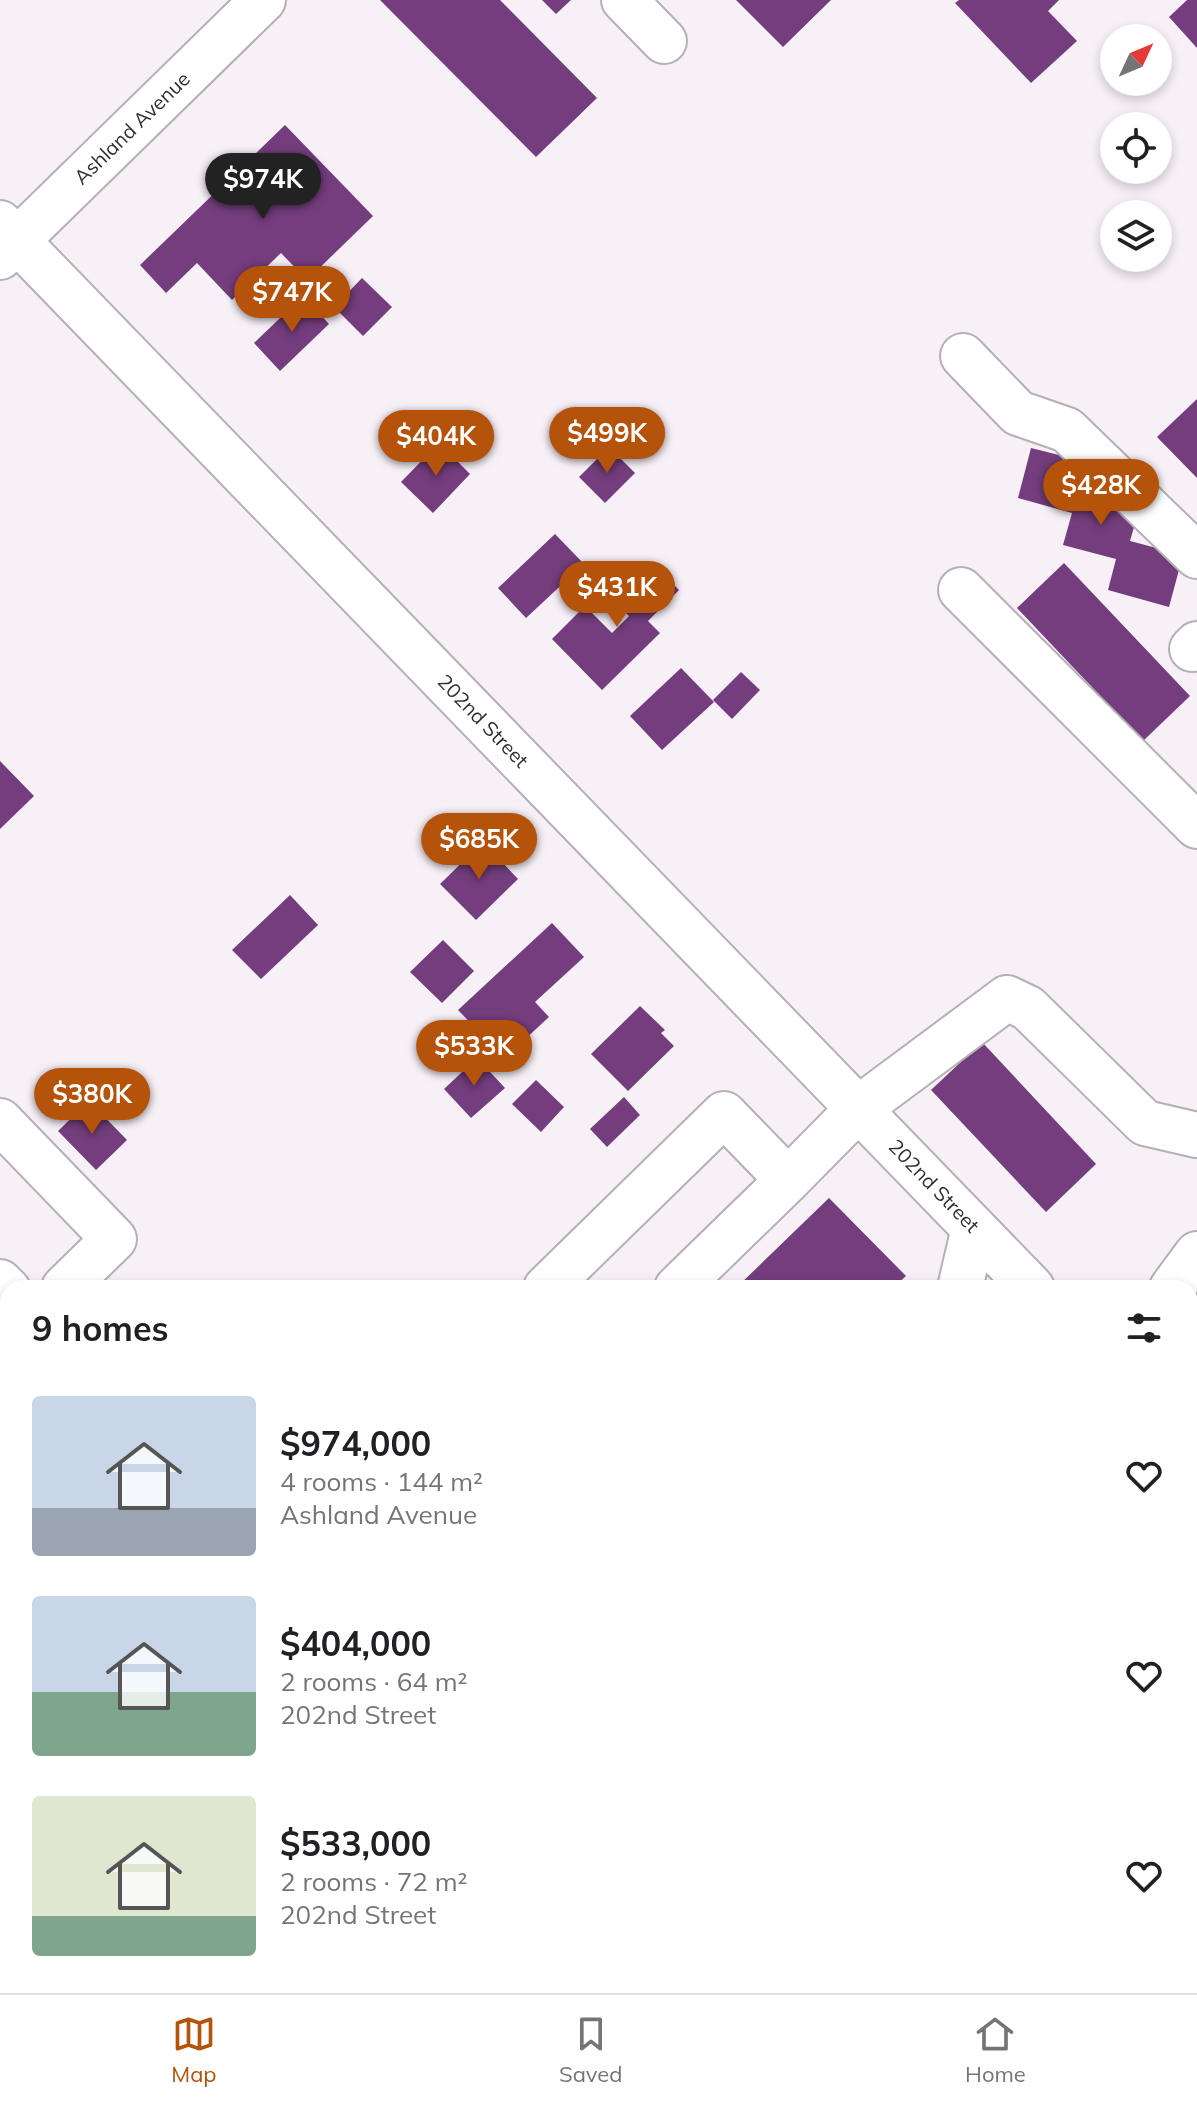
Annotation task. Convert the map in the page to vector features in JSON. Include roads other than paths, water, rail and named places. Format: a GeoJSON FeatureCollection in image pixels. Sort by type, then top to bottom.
{"type":"FeatureCollection","features":[{"type":"Feature","properties":{"kind":"street","name":"Ashland Avenue"},"geometry":{"type":"LineString","coordinates":[[6,240],[263,0]]}},
{"type":"Feature","properties":{"kind":"street"},"geometry":{"type":"LineString","coordinates":[[624,0],[664,41]]}},
{"type":"Feature","properties":{"kind":"street","name":"202nd Street"},"geometry":{"type":"LineString","coordinates":[[6,240],[1024,1280]]}},
{"type":"Feature","properties":{"kind":"street"},"geometry":{"type":"LineString","coordinates":[[963,356],[1018,413],[1067,430],[1197,556]]}},
{"type":"Feature","properties":{"kind":"street"},"geometry":{"type":"LineString","coordinates":[[961,590],[1197,826]]}},
{"type":"Feature","properties":{"kind":"street"},"geometry":{"type":"LineString","coordinates":[[685,1280],[859,1108],[1007,998],[1028,1008],[1145,1123],[1197,1135]]}},
{"type":"Feature","properties":{"kind":"street"},"geometry":{"type":"LineString","coordinates":[[554,1280],[724,1114],[788,1180]]}},
{"type":"Feature","properties":{"kind":"street"},"geometry":{"type":"LineString","coordinates":[[0,1121],[114,1239],[72,1280]]}},
{"type":"Feature","properties":{"kind":"street"},"geometry":{"type":"LineString","coordinates":[[962,1280],[974,1228]]}},
{"type":"Feature","properties":{"kind":"street"},"geometry":{"type":"LineString","coordinates":[[1178,1280],[1197,1254]]}}]}
